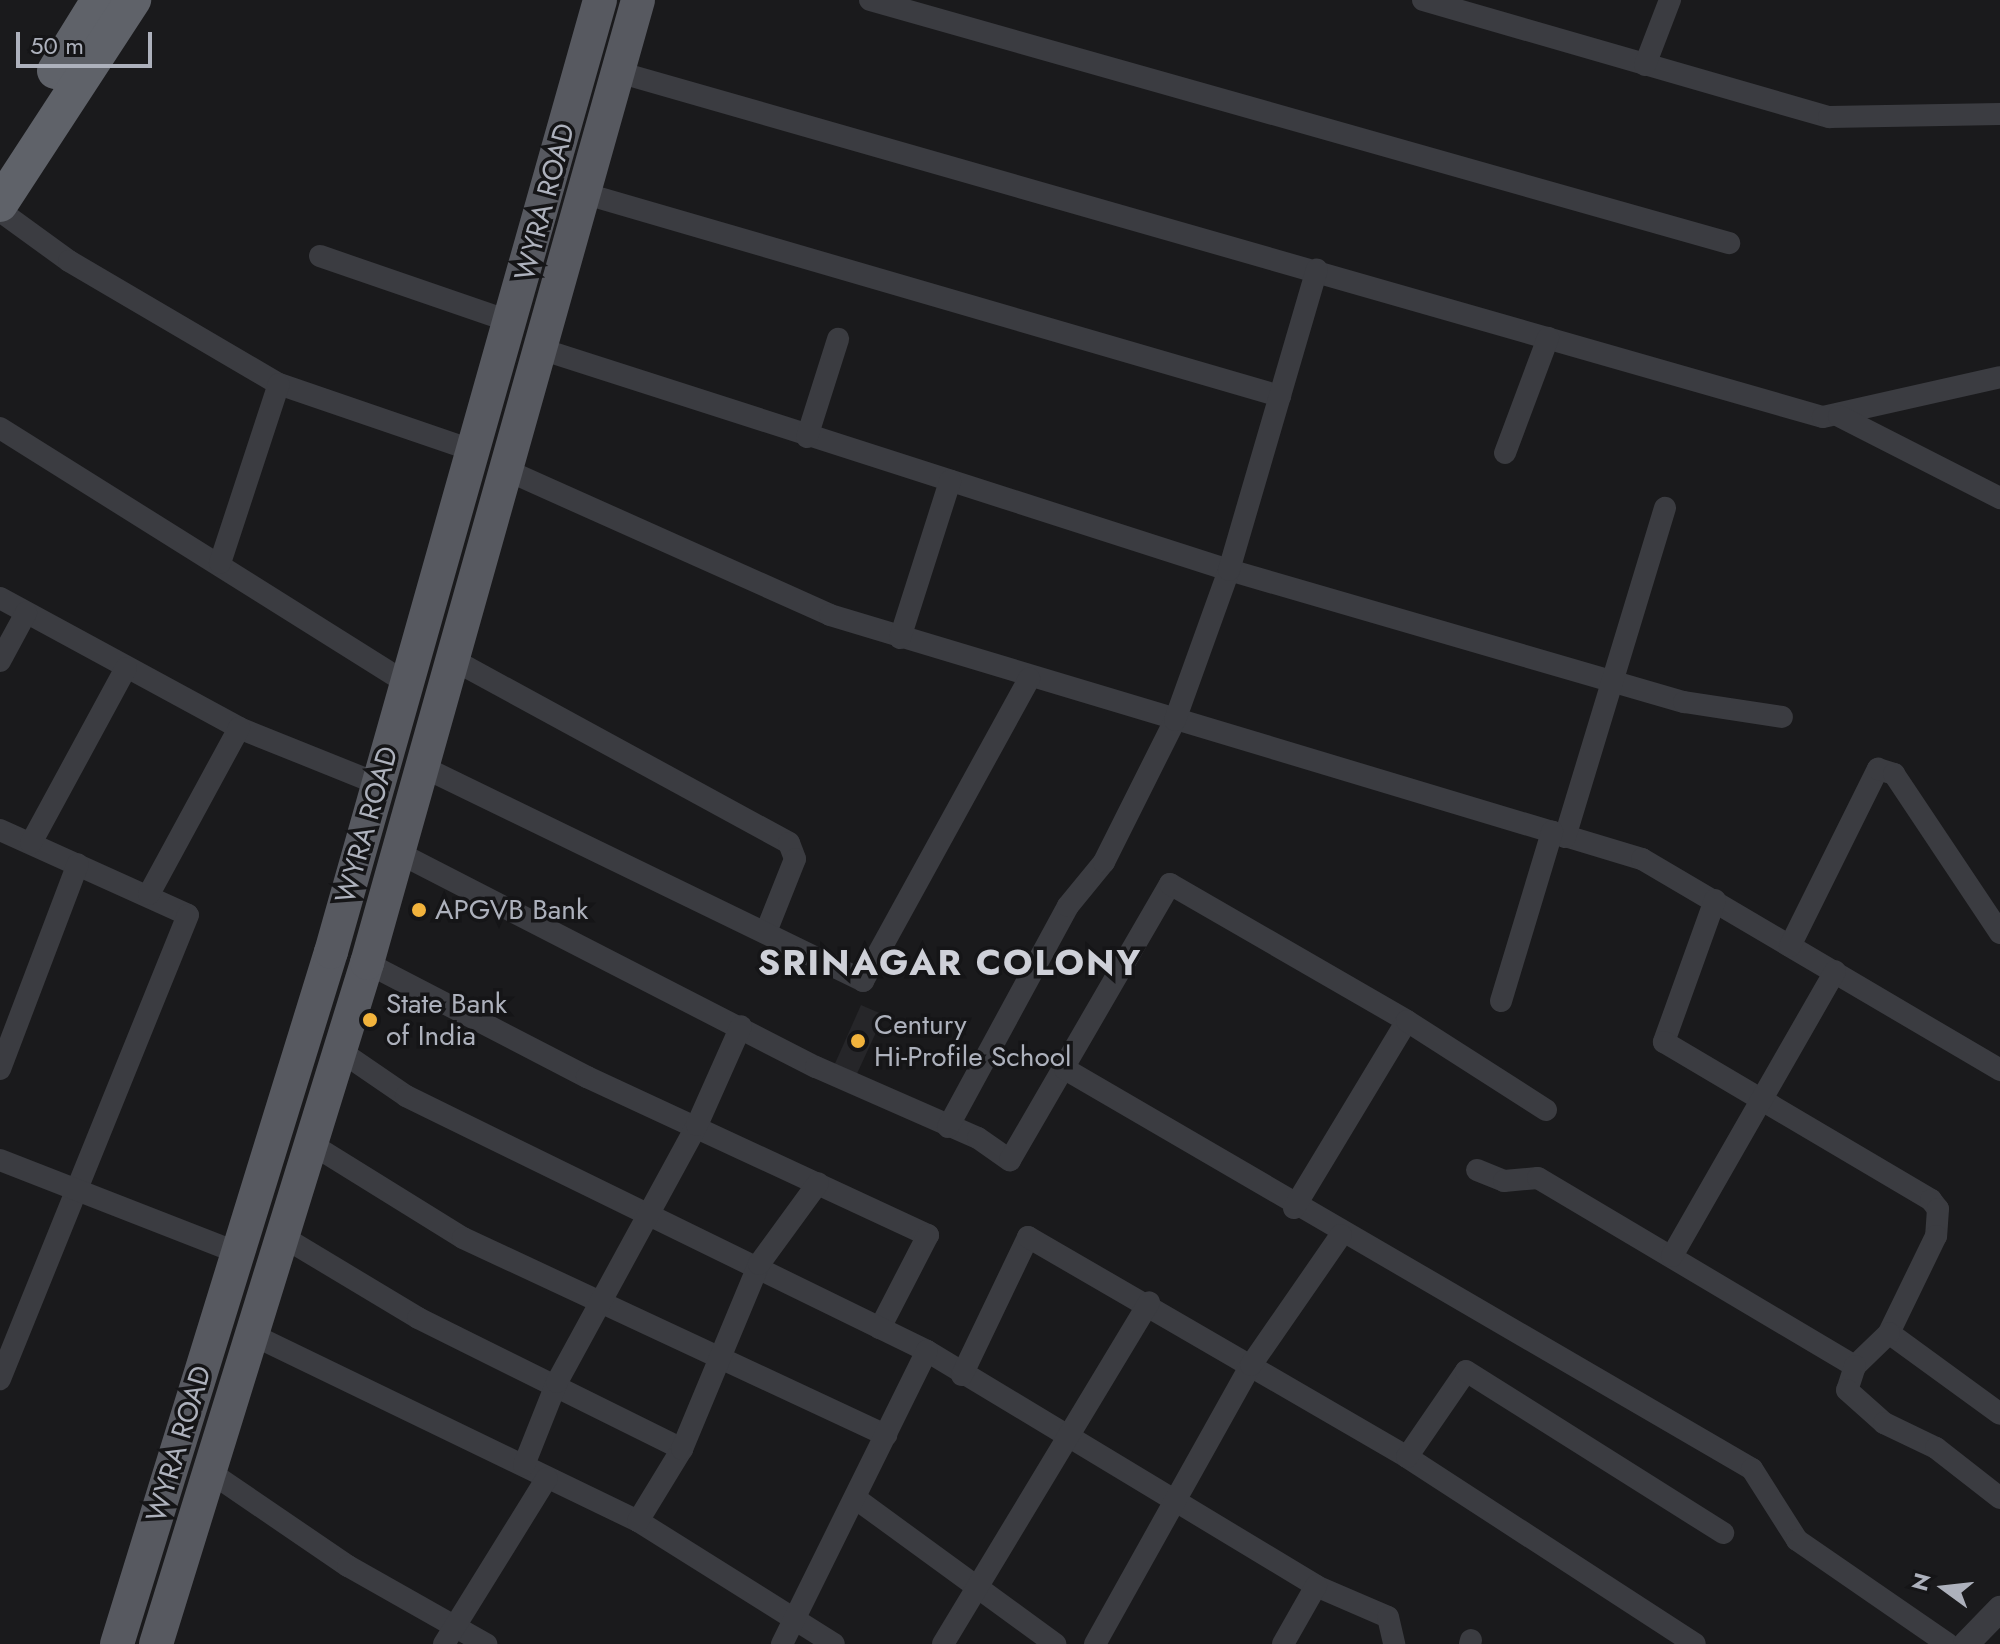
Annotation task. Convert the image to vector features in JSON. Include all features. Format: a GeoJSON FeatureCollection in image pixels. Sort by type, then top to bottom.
{"type":"FeatureCollection","features":[{"type":"Feature","properties":{"kind":"highway"},"geometry":{"type":"LineString","coordinates":[[0,157],[99,0]]}},
{"type":"Feature","properties":{"kind":"highway"},"geometry":{"type":"LineString","coordinates":[[0,204],[54,116],[133,0]]}},
{"type":"Feature","properties":{"kind":"main road","name":"WYRA ROAD"},"geometry":{"type":"LineString","coordinates":[[117,1644],[193,1401],[234,1251],[342,908],[472,450],[512,322],[600,0]]}},
{"type":"Feature","properties":{"kind":"main road","name":"WYRA ROAD"},"geometry":{"type":"LineString","coordinates":[[160,1642],[280,1235],[313,1145],[336,1048],[367,963],[419,765],[504,469],[522,424],[544,350],[638,0]]}},
{"type":"Feature","properties":{"kind":"main road"},"geometry":{"type":"LineString","coordinates":[[484,411],[522,424]]}},
{"type":"Feature","properties":{"kind":"main road"},"geometry":{"type":"LineString","coordinates":[[342,908],[378,921]]}},
{"type":"Feature","properties":{"kind":"main road"},"geometry":{"type":"LineString","coordinates":[[193,1401],[227,1414]]}},
{"type":"Feature","properties":{"kind":"street"},"geometry":{"type":"LineString","coordinates":[[54,116],[91,0]]}},
{"type":"Feature","properties":{"kind":"street"},"geometry":{"type":"LineString","coordinates":[[870,0],[1729,243]]}},
{"type":"Feature","properties":{"kind":"street"},"geometry":{"type":"LineString","coordinates":[[1423,0],[1829,117],[2000,114]]}},
{"type":"Feature","properties":{"kind":"street"},"geometry":{"type":"LineString","coordinates":[[1645,65],[1670,0]]}},
{"type":"Feature","properties":{"kind":"street"},"geometry":{"type":"LineString","coordinates":[[618,72],[1548,338],[1839,416],[2000,498]]}},
{"type":"Feature","properties":{"kind":"street"},"geometry":{"type":"LineString","coordinates":[[586,194],[1280,396]]}},
{"type":"Feature","properties":{"kind":"street"},"geometry":{"type":"LineString","coordinates":[[0,211],[69,261],[279,384],[472,450]]}},
{"type":"Feature","properties":{"kind":"street"},"geometry":{"type":"LineString","coordinates":[[320,256],[512,322]]}},
{"type":"Feature","properties":{"kind":"street"},"geometry":{"type":"LineString","coordinates":[[948,1127],[1068,906],[1104,862],[1175,720],[1229,570],[1317,270]]}},
{"type":"Feature","properties":{"kind":"street"},"geometry":{"type":"LineString","coordinates":[[1505,453],[1548,338]]}},
{"type":"Feature","properties":{"kind":"street"},"geometry":{"type":"LineString","coordinates":[[807,437],[838,339]]}},
{"type":"Feature","properties":{"kind":"street"},"geometry":{"type":"LineString","coordinates":[[544,350],[807,437],[1229,570],[1684,702],[1782,717]]}},
{"type":"Feature","properties":{"kind":"street"},"geometry":{"type":"LineString","coordinates":[[1839,416],[1928,388],[2000,377]]}},
{"type":"Feature","properties":{"kind":"street"},"geometry":{"type":"LineString","coordinates":[[220,563],[279,384]]}},
{"type":"Feature","properties":{"kind":"street"},"geometry":{"type":"LineString","coordinates":[[0,428],[220,563],[405,682]]}},
{"type":"Feature","properties":{"kind":"street"},"geometry":{"type":"LineString","coordinates":[[504,469],[830,615],[1029,679],[1642,859],[2000,1070]]}},
{"type":"Feature","properties":{"kind":"street"},"geometry":{"type":"LineString","coordinates":[[900,638],[950,481]]}},
{"type":"Feature","properties":{"kind":"street"},"geometry":{"type":"LineString","coordinates":[[1501,1001],[1610,681],[1665,508]]}},
{"type":"Feature","properties":{"kind":"street"},"geometry":{"type":"LineString","coordinates":[[0,598],[239,728],[376,783]]}},
{"type":"Feature","properties":{"kind":"street"},"geometry":{"type":"LineString","coordinates":[[0,661],[26,613]]}},
{"type":"Feature","properties":{"kind":"street"},"geometry":{"type":"LineString","coordinates":[[450,658],[789,843],[795,859],[766,932]]}},
{"type":"Feature","properties":{"kind":"street"},"geometry":{"type":"LineString","coordinates":[[31,843],[126,668]]}},
{"type":"Feature","properties":{"kind":"street"},"geometry":{"type":"LineString","coordinates":[[419,765],[863,981],[1029,679]]}},
{"type":"Feature","properties":{"kind":"street"},"geometry":{"type":"LineString","coordinates":[[149,894],[239,728]]}},
{"type":"Feature","properties":{"kind":"street"},"geometry":{"type":"LineString","coordinates":[[1790,946],[1878,769],[1894,774],[2000,933]]}},
{"type":"Feature","properties":{"kind":"street"},"geometry":{"type":"LineString","coordinates":[[0,830],[149,894],[188,915],[0,1379]]}},
{"type":"Feature","properties":{"kind":"street"},"geometry":{"type":"LineString","coordinates":[[397,852],[1010,1160],[1170,884],[1407,1021],[1546,1110]]}},
{"type":"Feature","properties":{"kind":"street"},"geometry":{"type":"LineString","coordinates":[[0,1069],[78,864]]}},
{"type":"Feature","properties":{"kind":"street"},"geometry":{"type":"LineString","coordinates":[[1715,900],[1664,1042],[1765,1096],[1938,1209],[1936,1236],[1889,1333],[1855,1366],[1847,1390],[1911,1442],[1936,1448],[2000,1498]]}},
{"type":"Feature","properties":{"kind":"street"},"geometry":{"type":"LineString","coordinates":[[367,963],[928,1235],[880,1328]]}},
{"type":"Feature","properties":{"kind":"street"},"geometry":{"type":"LineString","coordinates":[[1672,1256],[1835,971]]}},
{"type":"Feature","properties":{"kind":"street"},"geometry":{"type":"LineString","coordinates":[[1294,1208],[1407,1021]]}},
{"type":"Feature","properties":{"kind":"street"},"geometry":{"type":"LineString","coordinates":[[524,1465],[557,1382],[597,1300],[697,1125],[741,1026]]}},
{"type":"Feature","properties":{"kind":"street"},"geometry":{"type":"LineString","coordinates":[[336,1048],[406,1096],[645,1213],[759,1264],[927,1351],[1065,1439],[1316,1586],[1388,1617],[1394,1644]]}},
{"type":"Feature","properties":{"kind":"street"},"geometry":{"type":"LineString","coordinates":[[1065,1069],[1294,1208],[1752,1469],[1797,1540],[1948,1644]]}},
{"type":"Feature","properties":{"kind":"street"},"geometry":{"type":"LineString","coordinates":[[313,1145],[463,1238],[886,1435]]}},
{"type":"Feature","properties":{"kind":"street"},"geometry":{"type":"LineString","coordinates":[[0,1160],[77,1194],[234,1251]]}},
{"type":"Feature","properties":{"kind":"street"},"geometry":{"type":"LineString","coordinates":[[1477,1170],[1504,1181],[1538,1178],[1855,1366]]}},
{"type":"Feature","properties":{"kind":"street"},"geometry":{"type":"LineString","coordinates":[[638,1521],[682,1449],[759,1264],[818,1183]]}},
{"type":"Feature","properties":{"kind":"street"},"geometry":{"type":"LineString","coordinates":[[280,1235],[418,1318],[557,1382],[682,1449]]}},
{"type":"Feature","properties":{"kind":"street"},"geometry":{"type":"LineString","coordinates":[[1095,1644],[1251,1365],[1341,1235]]}},
{"type":"Feature","properties":{"kind":"street"},"geometry":{"type":"LineString","coordinates":[[962,1375],[1028,1237],[1149,1302],[1407,1457],[1695,1644]]}},
{"type":"Feature","properties":{"kind":"street"},"geometry":{"type":"LineString","coordinates":[[943,1644],[981,1587],[1065,1439],[1149,1302]]}},
{"type":"Feature","properties":{"kind":"street"},"geometry":{"type":"LineString","coordinates":[[1889,1333],[2000,1414]]}},
{"type":"Feature","properties":{"kind":"street"},"geometry":{"type":"LineString","coordinates":[[251,1334],[638,1521],[797,1616],[834,1644]]}},
{"type":"Feature","properties":{"kind":"street"},"geometry":{"type":"LineString","coordinates":[[782,1644],[927,1351]]}},
{"type":"Feature","properties":{"kind":"street"},"geometry":{"type":"LineString","coordinates":[[1407,1457],[1466,1371],[1723,1533]]}},
{"type":"Feature","properties":{"kind":"street"},"geometry":{"type":"LineString","coordinates":[[210,1472],[450,1635],[486,1644]]}},
{"type":"Feature","properties":{"kind":"street"},"geometry":{"type":"LineString","coordinates":[[450,1635],[547,1478]]}},
{"type":"Feature","properties":{"kind":"street"},"geometry":{"type":"LineString","coordinates":[[855,1498],[981,1587],[1055,1644]]}},
{"type":"Feature","properties":{"kind":"street"},"geometry":{"type":"LineString","coordinates":[[1283,1644],[1316,1586]]}},
{"type":"Feature","properties":{"kind":"street"},"geometry":{"type":"LineString","coordinates":[[1966,1644],[2000,1609]]}},
{"type":"Feature","properties":{"kind":"shaded area","name":"Century Hi-Profile School"},"geometry":{"type":"Polygon","coordinates":[[[861,1005],[884,1015],[855,1078],[833,1068],[861,1005]]]}},
{"type":"Feature","properties":{"kind":"place","name":"APGVB Bank"},"geometry":{"type":"Point","coordinates":[419,910]}},
{"type":"Feature","properties":{"kind":"place","name":"State Bank of India"},"geometry":{"type":"Point","coordinates":[370,1020]}},
{"type":"Feature","properties":{"kind":"place","name":"Century Hi-Profile School"},"geometry":{"type":"Point","coordinates":[858,1041]}},
{"type":"Feature","properties":{"kind":"district","name":"SRINAGAR COLONY"},"geometry":{"type":"Point","coordinates":[950,963]}}]}
